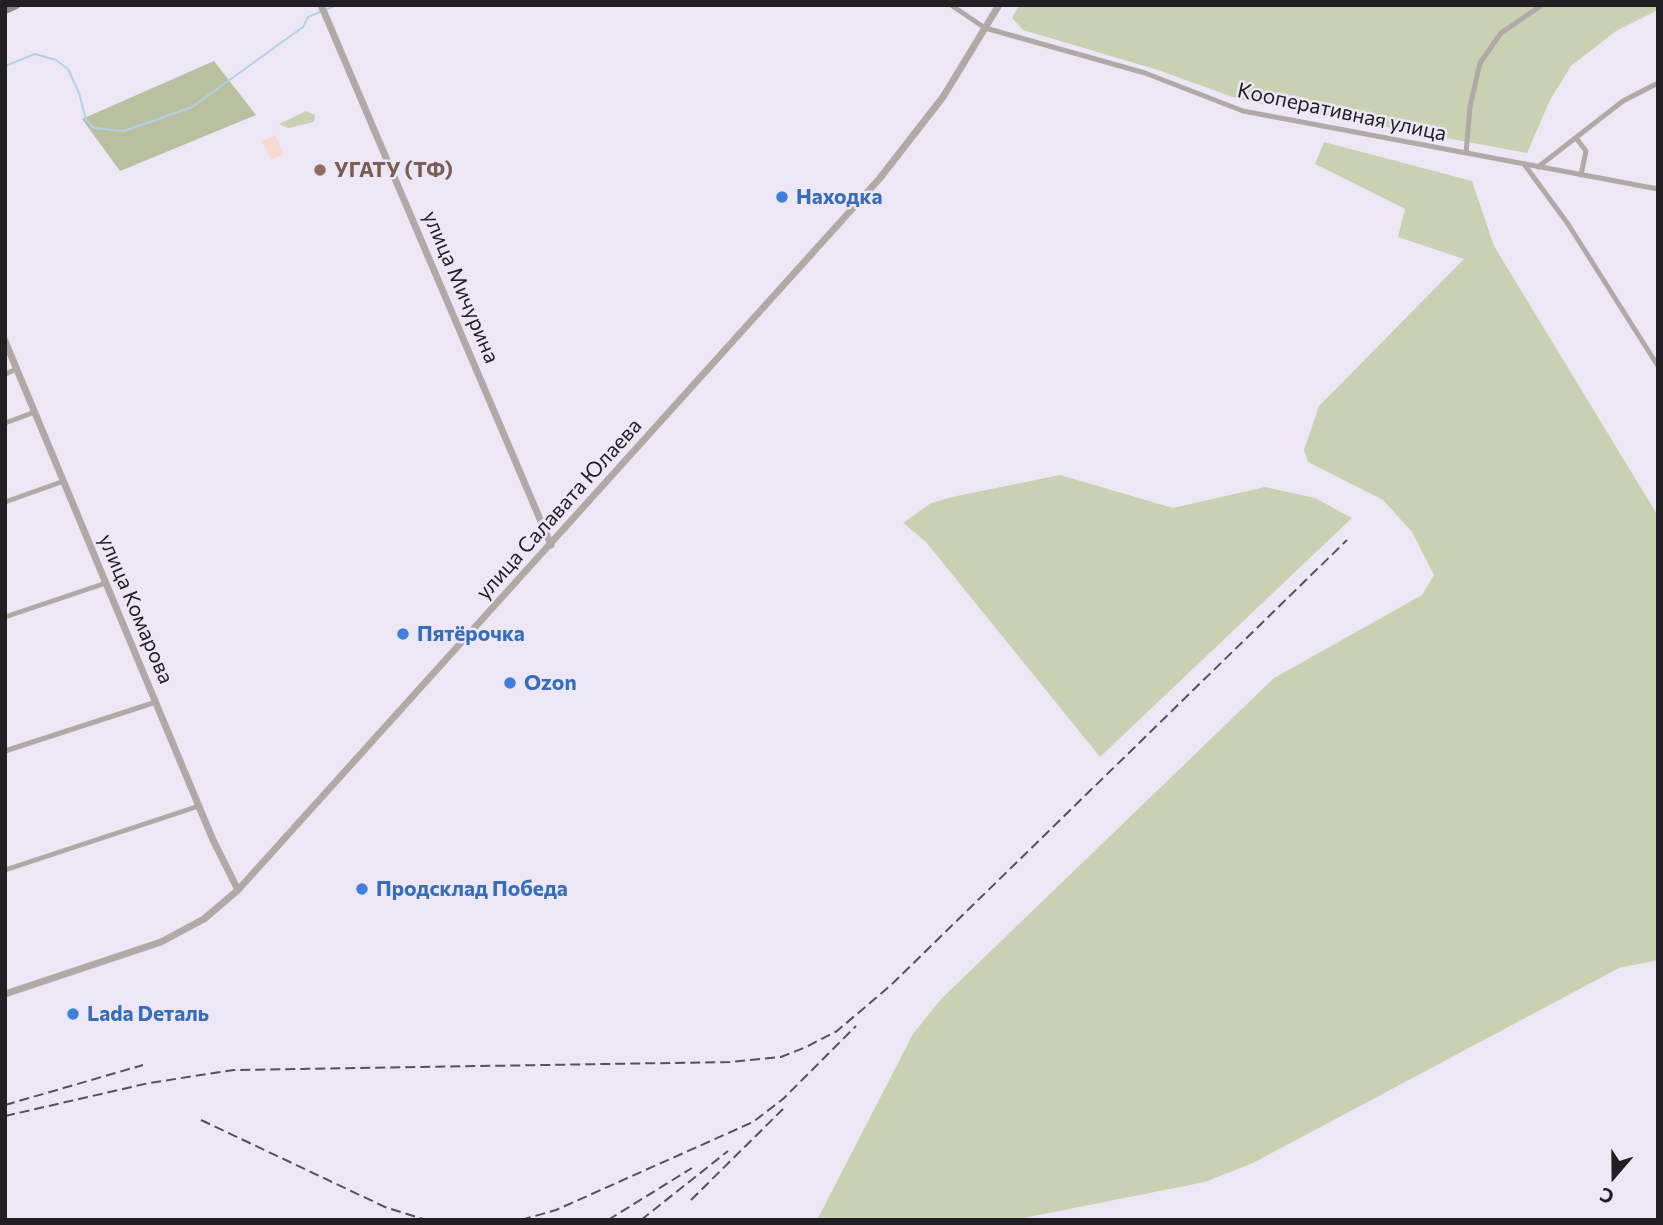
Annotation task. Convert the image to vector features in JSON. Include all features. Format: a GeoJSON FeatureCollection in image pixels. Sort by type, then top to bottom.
{"type":"FeatureCollection","features":[{"type":"Feature","properties":{"kind":"main road"},"geometry":{"type":"LineString","coordinates":[[5,10],[16,5]]}},
{"type":"Feature","properties":{"kind":"street","name":"улица Мичурина"},"geometry":{"type":"LineString","coordinates":[[321,5],[551,545]]}},
{"type":"Feature","properties":{"kind":"street","name":"Кооперативная улица"},"geometry":{"type":"LineString","coordinates":[[951,5],[985,28],[1145,73],[1243,111],[1658,190]]}},
{"type":"Feature","properties":{"kind":"street","name":"улица Салавата Юлаева"},"geometry":{"type":"LineString","coordinates":[[5,994],[161,942],[204,919],[238,890],[880,178],[943,97],[999,5]]}},
{"type":"Feature","properties":{"kind":"street"},"geometry":{"type":"LineString","coordinates":[[1466,153],[1471,99],[1480,63],[1501,33],[1542,5]]}},
{"type":"Feature","properties":{"kind":"street"},"geometry":{"type":"LineString","coordinates":[[1538,167],[1623,101],[1658,83]]}},
{"type":"Feature","properties":{"kind":"street"},"geometry":{"type":"LineString","coordinates":[[1576,138],[1586,151],[1581,175]]}},
{"type":"Feature","properties":{"kind":"street"},"geometry":{"type":"LineString","coordinates":[[1524,164],[1568,224],[1658,366]]}},
{"type":"Feature","properties":{"kind":"street","name":"улица Комарова"},"geometry":{"type":"LineString","coordinates":[[5,341],[199,806],[238,890]]}},
{"type":"Feature","properties":{"kind":"street"},"geometry":{"type":"LineString","coordinates":[[5,374],[18,369]]}},
{"type":"Feature","properties":{"kind":"street"},"geometry":{"type":"LineString","coordinates":[[5,423],[35,412]]}},
{"type":"Feature","properties":{"kind":"street"},"geometry":{"type":"LineString","coordinates":[[5,502],[64,481]]}},
{"type":"Feature","properties":{"kind":"street"},"geometry":{"type":"LineString","coordinates":[[5,617],[106,583]]}},
{"type":"Feature","properties":{"kind":"street"},"geometry":{"type":"LineString","coordinates":[[5,751],[156,702]]}},
{"type":"Feature","properties":{"kind":"street"},"geometry":{"type":"LineString","coordinates":[[5,870],[199,806]]}},
{"type":"Feature","properties":{"kind":"shaded area","name":"УГАТУ (ТФ)"},"geometry":{"type":"Polygon","coordinates":[[[275,135],[284,154],[271,160],[262,141],[275,135]]]}},
{"type":"Feature","properties":{"kind":"green space"},"geometry":{"type":"Polygon","coordinates":[[[1019,5],[1658,5],[1658,10],[1616,31],[1571,66],[1550,100],[1527,153],[1241,100],[1158,70],[1023,30],[1012,18],[1019,5]]]}},
{"type":"Feature","properties":{"kind":"green space"},"geometry":{"type":"Polygon","coordinates":[[[214,61],[256,115],[120,171],[82,119],[214,61]]]}},
{"type":"Feature","properties":{"kind":"green space"},"geometry":{"type":"Polygon","coordinates":[[[306,111],[315,115],[314,122],[288,128],[279,124],[306,111]]]}},
{"type":"Feature","properties":{"kind":"green space"},"geometry":{"type":"Polygon","coordinates":[[[1324,142],[1472,181],[1494,246],[1658,516],[1658,960],[1619,968],[1253,1163],[1205,1182],[1014,1220],[817,1220],[913,1034],[941,999],[1274,678],[1422,595],[1434,575],[1412,532],[1383,500],[1308,462],[1304,450],[1319,406],[1464,259],[1398,237],[1405,209],[1315,164],[1324,142]]]}},
{"type":"Feature","properties":{"kind":"green space"},"geometry":{"type":"Polygon","coordinates":[[[1060,475],[1173,508],[1265,487],[1315,498],[1352,518],[1100,757],[926,542],[903,523],[931,503],[1060,475]]]}},
{"type":"Feature","properties":{"kind":"waterway"},"geometry":{"type":"LineString","coordinates":[[325,10],[337,5]]}},
{"type":"Feature","properties":{"kind":"waterway"},"geometry":{"type":"LineString","coordinates":[[5,66],[35,54],[56,60],[68,69],[79,93],[86,120],[94,128],[124,131],[192,107],[303,27],[308,17],[320,12]]}},
{"type":"Feature","properties":{"kind":"railway"},"geometry":{"type":"LineString","coordinates":[[5,1116],[149,1083],[234,1070],[730,1062],[781,1057],[806,1047],[837,1031],[891,985],[1347,540]]}},
{"type":"Feature","properties":{"kind":"railway"},"geometry":{"type":"LineString","coordinates":[[521,1220],[556,1210],[753,1122],[783,1099],[856,1026]]}},
{"type":"Feature","properties":{"kind":"railway"},"geometry":{"type":"LineString","coordinates":[[5,1105],[143,1065]]}},
{"type":"Feature","properties":{"kind":"railway"},"geometry":{"type":"LineString","coordinates":[[691,1200],[783,1109]]}},
{"type":"Feature","properties":{"kind":"railway"},"geometry":{"type":"LineString","coordinates":[[201,1120],[385,1207],[426,1220]]}},
{"type":"Feature","properties":{"kind":"railway"},"geometry":{"type":"LineString","coordinates":[[641,1220],[728,1151]]}},
{"type":"Feature","properties":{"kind":"railway"},"geometry":{"type":"LineString","coordinates":[[608,1220],[692,1168]]}},
{"type":"Feature","properties":{"kind":"place","name":"УГАТУ (ТФ)"},"geometry":{"type":"Point","coordinates":[320,170]}},
{"type":"Feature","properties":{"kind":"place","name":"Находка"},"geometry":{"type":"Point","coordinates":[782,197]}},
{"type":"Feature","properties":{"kind":"place","name":"Пятёрочка"},"geometry":{"type":"Point","coordinates":[403,634]}},
{"type":"Feature","properties":{"kind":"place","name":"Ozon"},"geometry":{"type":"Point","coordinates":[510,683]}},
{"type":"Feature","properties":{"kind":"place","name":"Продсклад Победа"},"geometry":{"type":"Point","coordinates":[362,889]}},
{"type":"Feature","properties":{"kind":"place","name":"Lada Dеталь"},"geometry":{"type":"Point","coordinates":[73,1014]}}]}
